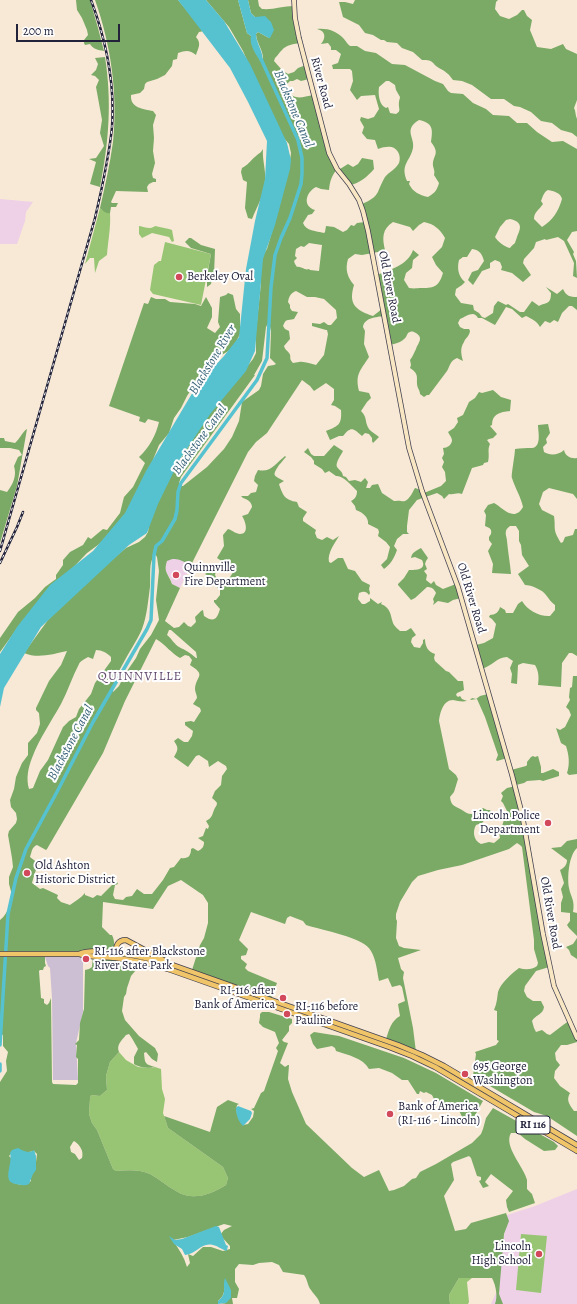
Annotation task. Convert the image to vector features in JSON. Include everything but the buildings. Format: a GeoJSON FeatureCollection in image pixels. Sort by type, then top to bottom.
{"type":"FeatureCollection","features":[{"type":"Feature","properties":{"kind":"main road","name":"River Road"},"geometry":{"type":"LineString","coordinates":[[294,0],[298,38],[329,153],[336,169]]}},
{"type":"Feature","properties":{"kind":"main road","name":"Old River Road"},"geometry":{"type":"LineString","coordinates":[[336,169],[349,184],[359,200],[363,211],[409,448],[422,491],[458,587],[512,775],[524,821],[543,934],[554,986],[577,1038]]}},
{"type":"Feature","properties":{"kind":"main road"},"geometry":{"type":"LineString","coordinates":[[118,958],[116,946],[119,942],[126,940],[173,965]]}},
{"type":"Feature","properties":{"kind":"main road","name":"RI 116"},"geometry":{"type":"LineString","coordinates":[[0,954],[79,954],[87,952],[116,953],[144,957],[173,965],[418,1058],[577,1151]]}},
{"type":"Feature","properties":{"kind":"main road","name":"RI 116"},"geometry":{"type":"LineString","coordinates":[[79,954],[140,961],[165,968],[398,1045],[444,1066],[577,1145]]}},
{"type":"Feature","properties":{"kind":"shaded area"},"geometry":{"type":"Polygon","coordinates":[[[0,199],[33,202],[26,212],[25,221],[17,244],[0,244],[0,199]]]}},
{"type":"Feature","properties":{"kind":"shaded area"},"geometry":{"type":"Polygon","coordinates":[[[177,558],[191,565],[180,588],[172,584],[165,571],[167,560],[177,558]]]}},
{"type":"Feature","properties":{"kind":"shaded area"},"geometry":{"type":"Polygon","coordinates":[[[44,954],[79,954],[83,959],[83,1012],[76,1043],[78,1080],[53,1080],[50,968],[44,954]]]}},
{"type":"Feature","properties":{"kind":"shaded area","name":"Lincoln High School"},"geometry":{"type":"Polygon","coordinates":[[[577,1189],[577,1304],[491,1304],[496,1293],[507,1215],[535,1206],[577,1189]]]}},
{"type":"Feature","properties":{"kind":"green space"},"geometry":{"type":"Polygon","coordinates":[[[76,0],[90,0],[104,51],[94,48],[90,44],[85,45],[84,40],[88,35],[87,30],[77,10],[76,0]]]}},
{"type":"Feature","properties":{"kind":"green space"},"geometry":{"type":"Polygon","coordinates":[[[95,0],[178,0],[204,31],[199,32],[196,37],[199,44],[196,55],[188,51],[178,53],[177,59],[173,60],[172,66],[165,75],[147,82],[144,89],[140,93],[131,95],[131,99],[135,105],[153,111],[156,115],[153,125],[153,151],[155,163],[152,174],[153,178],[156,179],[156,182],[149,184],[147,187],[148,192],[116,191],[111,202],[118,203],[116,207],[111,207],[110,213],[105,212],[100,208],[113,142],[115,106],[114,88],[109,52],[101,17],[95,0]]]}},
{"type":"Feature","properties":{"kind":"green space"},"geometry":{"type":"Polygon","coordinates":[[[206,0],[238,0],[247,33],[251,36],[262,63],[263,56],[256,34],[258,32],[269,38],[251,13],[248,0],[258,0],[259,6],[262,9],[294,6],[300,43],[284,48],[274,61],[288,74],[306,65],[309,79],[301,81],[297,79],[290,81],[286,85],[285,90],[292,96],[296,97],[314,95],[330,154],[338,168],[334,173],[329,190],[316,187],[308,195],[308,205],[315,210],[312,214],[308,215],[303,223],[306,228],[324,233],[326,226],[334,227],[343,232],[351,225],[354,226],[357,223],[365,222],[362,204],[375,196],[385,177],[398,165],[400,158],[395,149],[385,147],[378,149],[375,140],[367,139],[362,133],[364,127],[360,120],[361,117],[368,119],[374,117],[379,109],[375,95],[361,96],[357,100],[350,90],[353,81],[352,71],[350,69],[333,69],[332,65],[338,63],[341,54],[336,50],[331,50],[328,43],[321,44],[324,39],[324,33],[317,29],[335,32],[350,46],[357,46],[365,51],[376,53],[392,64],[405,65],[443,84],[451,93],[463,94],[473,103],[486,109],[493,115],[509,116],[517,123],[527,123],[552,142],[563,141],[577,149],[577,231],[572,232],[567,240],[574,252],[573,254],[576,261],[577,278],[573,276],[574,263],[564,241],[558,237],[536,242],[534,248],[524,259],[523,263],[531,275],[523,282],[512,273],[501,270],[502,267],[500,262],[495,260],[490,263],[490,268],[482,271],[473,285],[468,280],[472,272],[478,270],[484,261],[477,250],[472,249],[467,257],[463,257],[459,260],[459,272],[465,282],[456,289],[455,295],[461,303],[473,305],[474,310],[485,318],[493,313],[494,306],[498,301],[506,305],[508,304],[520,312],[524,312],[532,301],[539,306],[548,302],[550,300],[551,293],[546,287],[557,294],[563,289],[568,296],[577,297],[577,310],[572,306],[569,306],[562,313],[558,322],[554,320],[550,323],[545,321],[540,327],[532,319],[526,316],[522,318],[512,309],[506,307],[495,325],[482,318],[478,318],[474,314],[470,314],[460,319],[458,323],[460,327],[469,329],[470,331],[461,349],[463,361],[457,358],[453,361],[429,395],[424,397],[420,394],[417,385],[417,375],[410,368],[410,360],[420,341],[420,337],[416,333],[409,332],[401,341],[389,345],[384,316],[371,318],[368,320],[363,327],[365,331],[364,344],[369,357],[359,373],[358,385],[359,391],[369,393],[371,398],[361,411],[369,429],[379,437],[373,443],[369,434],[365,433],[362,436],[356,431],[350,429],[343,436],[330,440],[326,431],[337,426],[341,418],[341,410],[331,405],[334,400],[334,389],[326,383],[314,391],[302,380],[267,433],[256,442],[248,452],[191,565],[176,559],[167,561],[166,571],[172,584],[180,588],[165,621],[174,628],[179,627],[184,622],[191,627],[196,622],[195,617],[203,610],[204,616],[210,619],[215,619],[218,615],[220,609],[214,600],[216,600],[220,595],[220,590],[213,585],[210,578],[205,574],[212,568],[216,571],[215,575],[220,581],[225,582],[230,577],[234,569],[217,558],[224,546],[223,535],[228,529],[238,534],[245,532],[245,523],[242,516],[248,514],[252,507],[249,501],[241,496],[248,496],[251,493],[256,492],[258,485],[254,481],[258,470],[263,471],[270,469],[285,456],[286,457],[275,471],[275,475],[284,481],[279,484],[282,492],[287,499],[297,502],[299,507],[307,512],[303,518],[303,521],[316,530],[315,533],[317,538],[322,540],[327,537],[333,540],[339,536],[330,552],[329,562],[331,563],[338,558],[343,558],[348,569],[355,571],[362,581],[370,585],[369,595],[366,592],[361,592],[359,593],[358,599],[362,604],[370,601],[370,598],[378,604],[382,602],[381,604],[387,607],[391,614],[393,623],[400,631],[406,631],[411,628],[416,635],[412,638],[411,642],[414,647],[420,648],[423,640],[425,639],[427,648],[430,652],[435,654],[435,661],[458,681],[463,681],[464,690],[456,695],[467,701],[453,700],[447,702],[441,711],[439,721],[449,769],[458,779],[454,792],[450,797],[451,803],[469,814],[477,813],[483,808],[490,810],[493,816],[487,817],[482,823],[476,825],[474,836],[479,843],[494,843],[500,838],[499,831],[507,811],[501,801],[503,796],[501,793],[507,788],[516,786],[529,840],[549,967],[536,971],[525,986],[524,991],[527,997],[533,1001],[541,1001],[544,1007],[542,1012],[532,1021],[536,1032],[542,1030],[550,1035],[569,1021],[577,1036],[577,1042],[561,1045],[555,1053],[556,1060],[560,1065],[555,1071],[554,1078],[560,1086],[570,1093],[568,1098],[569,1102],[574,1111],[577,1111],[577,1136],[547,1116],[534,1112],[473,1076],[475,1052],[496,1045],[499,1041],[497,1040],[497,1011],[494,1010],[499,989],[519,968],[531,969],[537,966],[538,963],[534,949],[522,847],[517,843],[509,849],[462,865],[418,876],[412,882],[400,902],[396,914],[396,938],[399,946],[421,950],[398,958],[401,969],[404,972],[403,978],[416,1052],[386,1039],[392,1023],[400,1016],[398,1004],[405,1001],[402,987],[400,985],[392,987],[388,978],[379,981],[373,954],[367,946],[351,938],[306,925],[303,921],[290,916],[287,918],[285,924],[251,912],[239,940],[248,949],[246,955],[241,956],[241,959],[247,964],[245,968],[248,971],[277,983],[271,998],[192,970],[208,923],[208,903],[203,895],[181,880],[168,886],[153,909],[103,902],[102,927],[110,935],[112,935],[114,941],[114,953],[45,954],[46,966],[43,970],[39,971],[41,998],[44,999],[44,1003],[47,1005],[51,998],[52,1082],[53,1084],[76,1085],[78,1083],[78,1059],[76,1057],[77,1045],[75,1044],[79,1040],[80,1023],[84,1009],[85,970],[92,967],[93,955],[134,959],[133,968],[139,970],[136,970],[131,976],[124,997],[122,1011],[125,1020],[139,1036],[155,1048],[158,1054],[157,1062],[146,1052],[144,1053],[146,1063],[155,1067],[150,1068],[134,1064],[134,1057],[138,1049],[129,1034],[126,1035],[119,1045],[119,1052],[110,1062],[106,1076],[107,1090],[100,1096],[91,1095],[89,1114],[113,1169],[116,1171],[133,1170],[146,1172],[176,1191],[189,1196],[202,1196],[226,1185],[228,1178],[223,1167],[168,1128],[164,1116],[210,1132],[217,1107],[228,1100],[239,1104],[237,1105],[237,1113],[239,1118],[243,1125],[248,1124],[253,1117],[254,1111],[251,1109],[254,1108],[261,1093],[264,1091],[278,1051],[276,1048],[279,1043],[275,1032],[263,1027],[259,1023],[260,1014],[262,1012],[269,1012],[292,1019],[292,1023],[289,1026],[289,1031],[282,1040],[288,1043],[280,1063],[285,1067],[289,1065],[288,1079],[306,1124],[352,1168],[364,1177],[379,1170],[389,1191],[404,1186],[412,1179],[416,1178],[420,1172],[472,1143],[481,1134],[486,1118],[493,1108],[554,1142],[558,1146],[555,1150],[544,1151],[518,1133],[511,1133],[509,1138],[512,1150],[525,1175],[527,1180],[527,1189],[532,1194],[535,1203],[509,1212],[506,1200],[513,1191],[491,1174],[485,1182],[489,1186],[483,1188],[479,1181],[481,1180],[481,1177],[477,1176],[469,1156],[451,1164],[454,1180],[444,1196],[455,1231],[466,1229],[471,1223],[506,1213],[509,1221],[504,1234],[499,1294],[503,1304],[495,1304],[496,1291],[492,1278],[459,1278],[449,1295],[450,1304],[320,1304],[304,1275],[283,1272],[279,1265],[272,1262],[253,1265],[239,1264],[235,1269],[235,1282],[239,1289],[237,1298],[232,1298],[233,1304],[220,1304],[226,1303],[224,1281],[224,1292],[218,1301],[218,1304],[0,1304],[0,1082],[7,1071],[6,1061],[8,1052],[3,1046],[3,1035],[0,1034],[0,920],[4,917],[12,904],[9,877],[13,867],[8,835],[17,819],[16,813],[11,807],[10,800],[16,777],[22,763],[28,755],[28,743],[37,733],[40,724],[39,713],[36,708],[49,681],[61,665],[67,651],[40,656],[24,653],[48,620],[103,567],[126,548],[139,542],[145,537],[148,532],[150,519],[170,476],[212,408],[246,368],[256,353],[256,331],[263,255],[267,249],[271,235],[289,168],[291,153],[289,144],[277,130],[243,51],[229,27],[206,0]],[[386,81],[379,87],[380,102],[384,107],[388,107],[390,113],[398,113],[400,97],[395,85],[389,81],[386,81]],[[419,120],[414,124],[411,130],[413,148],[412,153],[406,163],[405,175],[407,181],[410,181],[409,184],[414,191],[428,197],[435,191],[439,183],[434,175],[433,162],[436,152],[431,142],[432,130],[427,123],[419,120]],[[548,190],[541,201],[543,204],[534,217],[534,219],[542,227],[555,215],[562,199],[559,194],[555,192],[548,190]],[[506,220],[500,227],[495,237],[501,244],[510,248],[515,243],[520,226],[514,220],[506,220]],[[393,222],[385,231],[383,242],[385,250],[362,255],[355,254],[348,259],[347,263],[347,273],[354,285],[352,292],[353,302],[358,309],[373,316],[382,309],[377,275],[393,269],[403,263],[411,255],[413,250],[419,255],[413,260],[412,268],[406,273],[404,280],[409,288],[433,287],[440,281],[443,273],[436,265],[432,257],[442,247],[445,238],[436,227],[424,222],[413,231],[410,227],[393,222]],[[309,243],[304,247],[301,246],[296,249],[295,256],[297,258],[294,261],[297,267],[319,271],[322,245],[309,243]],[[296,291],[292,294],[288,302],[290,308],[292,311],[298,312],[294,319],[287,320],[284,323],[283,326],[289,331],[290,339],[284,347],[290,354],[293,363],[303,362],[316,365],[324,355],[328,334],[327,330],[312,326],[312,323],[320,324],[324,322],[331,325],[337,318],[336,310],[324,299],[307,297],[296,291]],[[269,322],[266,327],[262,361],[255,375],[181,477],[179,483],[181,486],[207,467],[224,449],[232,437],[239,421],[242,402],[259,390],[263,374],[268,366],[276,364],[270,358],[271,331],[269,322]],[[155,554],[151,561],[150,587],[144,624],[116,678],[113,686],[113,692],[119,686],[140,649],[151,635],[159,620],[156,600],[159,571],[157,557],[155,554]],[[169,630],[167,635],[178,646],[197,658],[196,652],[171,630],[169,630]],[[156,639],[125,701],[103,753],[46,850],[37,845],[32,850],[30,857],[39,864],[32,883],[40,889],[43,888],[58,895],[57,898],[61,902],[70,905],[85,893],[85,895],[93,898],[97,895],[101,896],[117,882],[118,884],[115,885],[113,895],[115,899],[123,900],[126,897],[132,896],[137,889],[144,894],[152,894],[170,868],[174,867],[181,858],[186,858],[189,856],[191,849],[193,848],[198,851],[202,848],[204,842],[198,838],[203,836],[206,828],[208,829],[209,826],[206,821],[212,816],[217,804],[212,798],[215,791],[221,785],[222,776],[227,769],[226,766],[218,761],[209,767],[208,761],[199,755],[196,756],[188,767],[174,757],[177,745],[174,741],[178,738],[184,742],[188,742],[192,736],[193,731],[185,725],[185,722],[194,722],[201,711],[200,708],[193,704],[197,698],[195,689],[199,674],[198,671],[190,665],[192,660],[189,656],[185,655],[180,658],[156,639]],[[96,650],[93,659],[88,657],[81,661],[61,704],[35,751],[28,774],[29,789],[33,788],[40,771],[48,760],[63,727],[76,717],[79,709],[91,694],[95,683],[111,661],[111,657],[104,652],[96,650]],[[74,1141],[70,1147],[71,1152],[75,1154],[79,1160],[82,1158],[81,1148],[74,1141]],[[14,1150],[9,1156],[12,1159],[14,1183],[23,1185],[31,1181],[31,1174],[35,1170],[37,1154],[34,1151],[24,1153],[14,1150]],[[224,1224],[173,1241],[181,1253],[187,1267],[190,1263],[188,1254],[193,1256],[203,1247],[211,1247],[223,1251],[230,1249],[230,1246],[220,1235],[224,1230],[232,1226],[224,1224]]]}},
{"type":"Feature","properties":{"kind":"green space"},"geometry":{"type":"Polygon","coordinates":[[[355,0],[498,0],[496,2],[495,9],[500,16],[509,19],[524,10],[527,16],[532,20],[530,30],[537,47],[551,49],[563,44],[566,49],[577,54],[577,100],[574,108],[577,119],[577,137],[572,133],[561,130],[552,123],[541,121],[531,112],[514,106],[504,99],[491,99],[472,85],[462,81],[453,80],[447,73],[432,62],[422,60],[413,52],[402,48],[397,43],[387,42],[365,33],[359,25],[343,17],[339,2],[353,4],[355,0]]]}},
{"type":"Feature","properties":{"kind":"green space"},"geometry":{"type":"Polygon","coordinates":[[[105,57],[109,106],[106,154],[100,187],[90,184],[96,162],[89,159],[96,158],[104,146],[100,133],[102,120],[96,87],[99,80],[95,76],[91,75],[96,70],[98,64],[95,58],[105,57]]]}},
{"type":"Feature","properties":{"kind":"green space"},"geometry":{"type":"Polygon","coordinates":[[[263,149],[265,185],[252,219],[248,218],[245,208],[247,182],[243,180],[241,172],[242,168],[263,149]]]}},
{"type":"Feature","properties":{"kind":"green space"},"geometry":{"type":"Polygon","coordinates":[[[362,158],[373,160],[374,169],[357,183],[350,185],[340,169],[348,164],[353,167],[358,164],[362,158]]]}},
{"type":"Feature","properties":{"kind":"green space"},"geometry":{"type":"Polygon","coordinates":[[[100,208],[110,213],[110,229],[107,255],[99,261],[95,273],[94,258],[90,258],[85,264],[100,208]]]}},
{"type":"Feature","properties":{"kind":"green space"},"geometry":{"type":"Polygon","coordinates":[[[139,226],[149,228],[155,226],[172,230],[174,241],[172,242],[169,237],[152,233],[142,238],[139,234],[139,226]]]}},
{"type":"Feature","properties":{"kind":"green space"},"geometry":{"type":"Polygon","coordinates":[[[189,238],[201,245],[215,249],[214,275],[211,284],[207,287],[207,276],[211,254],[191,248],[185,242],[189,238]]]}},
{"type":"Feature","properties":{"kind":"green space","name":"Berkeley Oval"},"geometry":{"type":"Polygon","coordinates":[[[165,242],[211,254],[201,305],[153,294],[150,290],[154,265],[161,261],[165,242]]]}},
{"type":"Feature","properties":{"kind":"green space"},"geometry":{"type":"Polygon","coordinates":[[[228,293],[233,295],[236,309],[240,314],[240,334],[234,346],[230,350],[210,362],[187,396],[174,418],[169,433],[159,445],[137,499],[102,542],[87,553],[24,619],[0,652],[0,638],[18,612],[56,579],[56,575],[63,565],[63,560],[70,552],[83,545],[88,537],[91,539],[103,529],[107,530],[120,513],[124,497],[133,487],[145,463],[139,457],[152,441],[159,422],[148,419],[145,423],[139,421],[140,417],[109,406],[144,303],[148,304],[151,297],[156,299],[165,299],[170,302],[195,304],[201,306],[206,297],[212,308],[212,317],[207,328],[215,333],[220,327],[218,322],[220,297],[228,293]]]}},
{"type":"Feature","properties":{"kind":"green space"},"geometry":{"type":"Polygon","coordinates":[[[493,390],[501,397],[511,400],[510,411],[497,414],[493,418],[492,425],[490,426],[497,434],[493,438],[487,440],[490,444],[488,462],[472,468],[462,494],[449,494],[444,499],[437,493],[417,500],[409,510],[407,532],[409,534],[403,534],[397,539],[394,546],[397,550],[395,556],[384,569],[381,565],[387,559],[390,547],[378,536],[378,529],[368,524],[365,515],[356,510],[351,501],[356,497],[357,491],[342,477],[336,476],[329,471],[325,473],[314,464],[311,457],[304,452],[308,448],[314,456],[324,456],[334,445],[343,451],[337,461],[337,467],[343,476],[349,481],[355,480],[361,482],[365,478],[368,482],[366,488],[370,488],[372,485],[378,484],[382,493],[394,501],[405,501],[410,497],[415,488],[424,493],[441,486],[446,481],[445,472],[442,467],[444,462],[442,458],[444,454],[443,448],[449,446],[452,442],[452,438],[448,432],[454,428],[458,422],[457,418],[463,415],[469,402],[475,398],[479,392],[482,393],[493,390]]]}},
{"type":"Feature","properties":{"kind":"green space"},"geometry":{"type":"Polygon","coordinates":[[[548,424],[550,433],[546,439],[547,443],[543,447],[544,452],[554,454],[560,453],[564,450],[569,457],[577,458],[577,499],[573,494],[549,488],[543,492],[539,504],[542,510],[554,516],[555,532],[561,543],[565,537],[573,535],[575,529],[577,529],[577,656],[569,653],[562,663],[561,687],[538,685],[539,680],[535,665],[523,663],[518,665],[517,684],[511,683],[512,674],[510,668],[513,661],[507,657],[500,658],[482,669],[476,645],[493,638],[496,624],[489,617],[490,615],[496,613],[500,607],[505,610],[506,613],[513,613],[518,604],[522,601],[530,610],[538,614],[550,616],[555,610],[555,605],[542,591],[525,585],[518,574],[529,566],[522,555],[519,541],[519,531],[516,526],[510,526],[506,532],[511,574],[492,573],[493,564],[488,551],[492,544],[489,540],[491,530],[485,526],[486,515],[484,511],[488,505],[494,503],[512,514],[516,514],[523,507],[512,478],[515,449],[535,447],[539,438],[538,425],[548,424]]]}},
{"type":"Feature","properties":{"kind":"green space"},"geometry":{"type":"Polygon","coordinates":[[[27,429],[17,486],[0,543],[0,490],[7,492],[13,483],[15,477],[14,466],[18,457],[22,455],[19,450],[0,448],[0,438],[4,438],[5,441],[15,443],[27,429]]]}},
{"type":"Feature","properties":{"kind":"green space"},"geometry":{"type":"Polygon","coordinates":[[[421,548],[428,558],[425,564],[427,569],[424,571],[427,575],[426,580],[431,584],[434,581],[436,585],[443,589],[456,584],[461,598],[448,603],[438,601],[433,605],[433,599],[436,593],[434,589],[427,587],[411,600],[398,585],[409,570],[422,568],[422,560],[415,557],[411,558],[413,553],[421,548]]]}},
{"type":"Feature","properties":{"kind":"green space"},"geometry":{"type":"Polygon","coordinates":[[[573,676],[577,676],[577,774],[569,775],[567,773],[569,763],[567,749],[566,746],[561,743],[556,728],[560,730],[565,727],[571,715],[566,707],[570,700],[570,688],[572,687],[573,676]]]}},
{"type":"Feature","properties":{"kind":"green space"},"geometry":{"type":"Polygon","coordinates":[[[488,694],[507,758],[497,761],[498,755],[485,717],[477,699],[470,700],[472,698],[476,699],[480,696],[488,694]]]}},
{"type":"Feature","properties":{"kind":"green space"},"geometry":{"type":"Polygon","coordinates":[[[533,756],[538,756],[541,773],[553,769],[559,772],[559,776],[543,781],[527,781],[516,785],[511,770],[526,766],[527,762],[533,756]]]}},
{"type":"Feature","properties":{"kind":"green space"},"geometry":{"type":"Polygon","coordinates":[[[577,839],[577,848],[574,851],[570,861],[568,878],[573,902],[573,912],[577,913],[577,936],[567,925],[570,921],[570,913],[561,912],[563,897],[561,889],[564,883],[560,870],[565,866],[567,860],[551,848],[561,847],[567,841],[577,839]]]}},
{"type":"Feature","properties":{"kind":"green space"},"geometry":{"type":"Polygon","coordinates":[[[577,938],[577,959],[571,955],[566,947],[573,944],[577,938]]]}},
{"type":"Feature","properties":{"kind":"green space"},"geometry":{"type":"Polygon","coordinates":[[[314,1032],[339,1036],[404,1058],[436,1073],[483,1101],[473,1119],[463,1119],[457,1106],[453,1106],[449,1103],[445,1105],[441,1101],[436,1103],[432,1095],[426,1092],[424,1093],[420,1091],[419,1094],[417,1094],[408,1080],[402,1080],[392,1073],[379,1068],[369,1069],[363,1062],[336,1051],[332,1046],[317,1049],[313,1044],[310,1035],[314,1032]]]}},
{"type":"Feature","properties":{"kind":"green space"},"geometry":{"type":"Polygon","coordinates":[[[119,1052],[126,1060],[138,1067],[155,1067],[161,1069],[162,1089],[165,1099],[163,1113],[168,1128],[223,1167],[228,1178],[226,1185],[202,1196],[189,1196],[176,1191],[146,1172],[133,1170],[116,1171],[113,1169],[89,1114],[91,1095],[100,1096],[107,1090],[106,1076],[110,1062],[119,1052]]]}},
{"type":"Feature","properties":{"kind":"green space"},"geometry":{"type":"Polygon","coordinates":[[[521,1234],[547,1236],[541,1293],[516,1290],[521,1234]]]}},
{"type":"Feature","properties":{"kind":"green space"},"geometry":{"type":"Polygon","coordinates":[[[459,1278],[472,1278],[467,1282],[469,1302],[468,1304],[450,1304],[449,1295],[459,1278]]]}},
{"type":"Feature","properties":{"kind":"water"},"geometry":{"type":"Polygon","coordinates":[[[178,0],[206,0],[224,21],[250,64],[287,143],[291,160],[275,225],[263,259],[255,351],[246,371],[211,413],[180,459],[158,504],[147,533],[129,545],[41,627],[4,688],[0,707],[0,654],[17,627],[50,585],[93,551],[125,513],[146,471],[197,385],[224,356],[239,337],[246,269],[265,179],[267,141],[230,68],[178,0]]]}},
{"type":"Feature","properties":{"kind":"water"},"geometry":{"type":"Polygon","coordinates":[[[238,0],[248,0],[251,13],[255,17],[265,16],[271,22],[274,30],[270,38],[258,32],[256,34],[263,59],[262,63],[252,46],[251,36],[247,33],[238,0]]]}},
{"type":"Feature","properties":{"kind":"water"},"geometry":{"type":"Polygon","coordinates":[[[238,1106],[251,1111],[252,1113],[250,1119],[243,1126],[237,1115],[236,1108],[238,1106]]]}},
{"type":"Feature","properties":{"kind":"water"},"geometry":{"type":"Polygon","coordinates":[[[18,1148],[28,1152],[34,1150],[36,1156],[36,1170],[29,1184],[26,1185],[12,1183],[8,1176],[11,1158],[10,1153],[12,1150],[18,1148]]]}},
{"type":"Feature","properties":{"kind":"water"},"geometry":{"type":"Polygon","coordinates":[[[216,1226],[219,1227],[226,1245],[228,1246],[226,1251],[213,1245],[205,1245],[193,1253],[185,1255],[182,1249],[174,1244],[169,1236],[175,1240],[182,1239],[216,1226]]]}},
{"type":"Feature","properties":{"kind":"water"},"geometry":{"type":"Polygon","coordinates":[[[225,1278],[231,1290],[231,1298],[226,1303],[218,1304],[218,1301],[224,1293],[225,1278]]]}},
{"type":"Feature","properties":{"kind":"waterway","name":"Blackstone Canal"},"geometry":{"type":"LineString","coordinates":[[0,1045],[8,914],[16,878],[26,849],[93,722],[151,620],[154,555],[156,546],[162,541],[175,519],[178,492],[181,483],[257,380],[267,358],[271,287],[275,255],[290,218],[301,184],[302,158],[298,140],[261,59]]}},
{"type":"Feature","properties":{"kind":"waterway","name":"Blackstone Canal"},"geometry":{"type":"LineString","coordinates":[[0,1064],[0,1071]]}},
{"type":"Feature","properties":{"kind":"railway"},"geometry":{"type":"LineString","coordinates":[[0,551],[95,218],[109,150],[113,111],[111,78],[105,46],[91,0]]}},
{"type":"Feature","properties":{"kind":"railway"},"geometry":{"type":"LineString","coordinates":[[0,563],[23,512]]}},
{"type":"Feature","properties":{"kind":"place","name":"Berkeley Oval"},"geometry":{"type":"Point","coordinates":[179,277]}},
{"type":"Feature","properties":{"kind":"place","name":"Quinnville Fire Department"},"geometry":{"type":"Point","coordinates":[176,575]}},
{"type":"Feature","properties":{"kind":"place","name":"Lincoln Police Department"},"geometry":{"type":"Point","coordinates":[548,823]}},
{"type":"Feature","properties":{"kind":"place","name":"Old Ashton Historic District"},"geometry":{"type":"Point","coordinates":[27,873]}},
{"type":"Feature","properties":{"kind":"place","name":"RI-116 after Blackstone River State Park"},"geometry":{"type":"Point","coordinates":[86,959]}},
{"type":"Feature","properties":{"kind":"place","name":"RI-116 after Bank of America"},"geometry":{"type":"Point","coordinates":[283,998]}},
{"type":"Feature","properties":{"kind":"place","name":"RI-116 before Pauline"},"geometry":{"type":"Point","coordinates":[287,1014]}},
{"type":"Feature","properties":{"kind":"place","name":"695 George Washington"},"geometry":{"type":"Point","coordinates":[465,1074]}},
{"type":"Feature","properties":{"kind":"place","name":"Bank of America (RI-116 - Lincoln)"},"geometry":{"type":"Point","coordinates":[390,1114]}},
{"type":"Feature","properties":{"kind":"place","name":"Lincoln High School"},"geometry":{"type":"Point","coordinates":[539,1254]}},
{"type":"Feature","properties":{"kind":"district","name":"QUINNVILLE"},"geometry":{"type":"Point","coordinates":[140,677]}},
{"type":"Feature","properties":{"kind":"water label","name":"Blackstone River"},"geometry":{"type":"Point","coordinates":[213,360]}}]}
